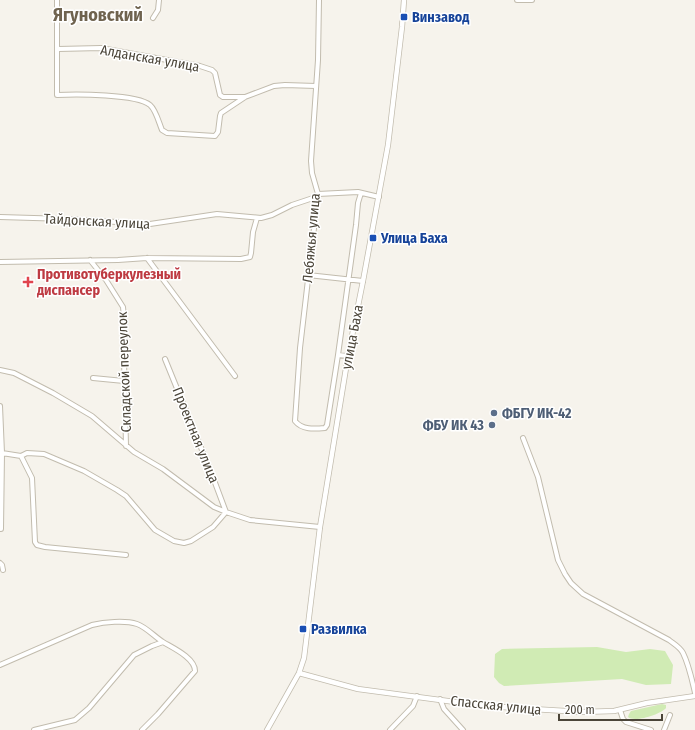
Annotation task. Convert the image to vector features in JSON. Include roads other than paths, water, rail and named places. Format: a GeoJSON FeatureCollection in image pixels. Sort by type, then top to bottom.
{"type":"FeatureCollection","features":[{"type":"Feature","properties":{"kind":"street"},"geometry":{"type":"LineString","coordinates":[[57,0],[57,95],[89,94],[128,97],[149,104],[163,132],[215,136],[218,132],[221,113],[245,97],[279,85],[316,86]]}},
{"type":"Feature","properties":{"kind":"street"},"geometry":{"type":"LineString","coordinates":[[153,18],[158,10],[159,0]]}},
{"type":"Feature","properties":{"kind":"street","name":"Лебяжья улица"},"geometry":{"type":"LineString","coordinates":[[319,0],[318,60],[311,161],[312,173],[318,194],[300,348],[295,421],[298,425],[307,428],[325,428],[327,425],[338,355]]}},
{"type":"Feature","properties":{"kind":"street","name":"улица Баха"},"geometry":{"type":"LineString","coordinates":[[267,730],[299,673],[304,658],[320,527],[348,356],[388,145],[404,0]]}},
{"type":"Feature","properties":{"kind":"street"},"geometry":{"type":"LineString","coordinates":[[517,0],[531,0]]}},
{"type":"Feature","properties":{"kind":"street","name":"Алданская улица"},"geometry":{"type":"LineString","coordinates":[[58,49],[101,48],[200,66],[212,70],[215,73],[220,95],[223,97],[245,97]]}},
{"type":"Feature","properties":{"kind":"street","name":"Тайдонская улица"},"geometry":{"type":"LineString","coordinates":[[0,217],[150,224],[218,214],[257,218],[272,215],[292,205],[313,198],[318,194],[346,192],[361,193],[379,197]]}},
{"type":"Feature","properties":{"kind":"street"},"geometry":{"type":"LineString","coordinates":[[348,356],[338,355],[358,203],[361,193]]}},
{"type":"Feature","properties":{"kind":"street"},"geometry":{"type":"LineString","coordinates":[[0,262],[147,258],[241,259],[250,257],[252,253],[253,232],[257,218]]}},
{"type":"Feature","properties":{"kind":"street"},"geometry":{"type":"LineString","coordinates":[[147,258],[235,376]]}},
{"type":"Feature","properties":{"kind":"street","name":"Складской переулок"},"geometry":{"type":"LineString","coordinates":[[90,260],[106,280],[123,307],[125,326],[124,381],[126,446]]}},
{"type":"Feature","properties":{"kind":"street"},"geometry":{"type":"LineString","coordinates":[[308,275],[363,281]]}},
{"type":"Feature","properties":{"kind":"street","name":"Проектная улица"},"geometry":{"type":"LineString","coordinates":[[165,358],[226,512]]}},
{"type":"Feature","properties":{"kind":"street"},"geometry":{"type":"LineString","coordinates":[[0,370],[14,373],[53,393],[92,416],[126,446],[163,469],[202,499],[226,512],[250,520],[320,527]]}},
{"type":"Feature","properties":{"kind":"street"},"geometry":{"type":"LineString","coordinates":[[93,378],[124,381]]}},
{"type":"Feature","properties":{"kind":"street"},"geometry":{"type":"LineString","coordinates":[[0,406],[2,454],[1,529]]}},
{"type":"Feature","properties":{"kind":"street"},"geometry":{"type":"LineString","coordinates":[[523,438],[538,477],[558,560],[571,583],[583,594],[669,640],[678,647],[683,653],[695,694]]}},
{"type":"Feature","properties":{"kind":"street"},"geometry":{"type":"LineString","coordinates":[[2,454],[21,456],[27,453],[44,454],[84,470],[126,496],[155,530],[174,541],[184,543],[191,541],[213,527],[226,512]]}},
{"type":"Feature","properties":{"kind":"street"},"geometry":{"type":"LineString","coordinates":[[21,456],[32,478],[36,545],[126,555]]}},
{"type":"Feature","properties":{"kind":"street"},"geometry":{"type":"LineString","coordinates":[[0,563],[3,570]]}},
{"type":"Feature","properties":{"kind":"street"},"geometry":{"type":"LineString","coordinates":[[0,665],[92,625],[101,623],[137,624],[189,660],[195,668],[195,671],[158,714],[142,730]]}},
{"type":"Feature","properties":{"kind":"street"},"geometry":{"type":"LineString","coordinates":[[34,730],[75,720],[89,708],[134,655],[163,642]]}},
{"type":"Feature","properties":{"kind":"street","name":"Спасская улица"},"geometry":{"type":"LineString","coordinates":[[299,673],[358,688],[485,706],[567,711],[601,712],[620,710],[695,694]]}},
{"type":"Feature","properties":{"kind":"street"},"geometry":{"type":"LineString","coordinates":[[390,730],[413,706],[418,696]]}},
{"type":"Feature","properties":{"kind":"street"},"geometry":{"type":"LineString","coordinates":[[440,699],[444,709],[463,730]]}},
{"type":"Feature","properties":{"kind":"street"},"geometry":{"type":"LineString","coordinates":[[620,710],[623,719],[626,722],[651,730]]}},
{"type":"Feature","properties":{"kind":"street"},"geometry":{"type":"LineString","coordinates":[[664,730],[670,715]]}},
{"type":"Feature","properties":{"kind":"place","name":"Винзавод"},"geometry":{"type":"Point","coordinates":[404,17]}},
{"type":"Feature","properties":{"kind":"place","name":"Улица Баха"},"geometry":{"type":"Point","coordinates":[373,238]}},
{"type":"Feature","properties":{"kind":"place","name":"Противотуберкулезный диспансер"},"geometry":{"type":"Point","coordinates":[28,282]}},
{"type":"Feature","properties":{"kind":"place","name":"ФБГУ ИК-42"},"geometry":{"type":"Point","coordinates":[494,413]}},
{"type":"Feature","properties":{"kind":"place","name":"ФБУ ИК 43"},"geometry":{"type":"Point","coordinates":[492,425]}},
{"type":"Feature","properties":{"kind":"place","name":"Развилка"},"geometry":{"type":"Point","coordinates":[303,629]}},
{"type":"Feature","properties":{"kind":"district","name":"Ягуновский"},"geometry":{"type":"Point","coordinates":[98,15]}}]}
